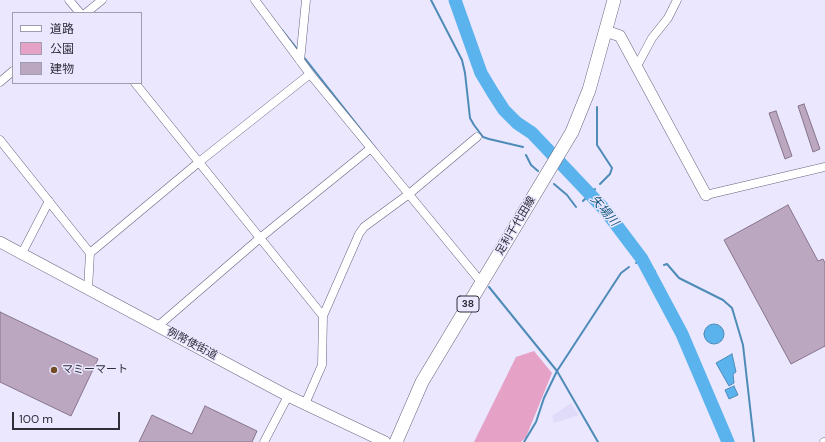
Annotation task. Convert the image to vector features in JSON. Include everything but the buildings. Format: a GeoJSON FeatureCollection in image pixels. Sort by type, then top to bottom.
{"type":"FeatureCollection","features":[{"type":"Feature","properties":{"kind":"main road","name":"足利千代田線"},"geometry":{"type":"LineString","coordinates":[[396,442],[422,382],[572,132],[585,103],[614,0]]}},
{"type":"Feature","properties":{"kind":"main road"},"geometry":{"type":"LineString","coordinates":[[606,31],[620,36],[706,195]]}},
{"type":"Feature","properties":{"kind":"main road","name":"例幣使街道"},"geometry":{"type":"LineString","coordinates":[[0,242],[21,255],[88,289],[288,396],[385,442]]}},
{"type":"Feature","properties":{"kind":"street"},"geometry":{"type":"LineString","coordinates":[[69,0],[79,12]]}},
{"type":"Feature","properties":{"kind":"street"},"geometry":{"type":"LineString","coordinates":[[87,12],[102,0]]}},
{"type":"Feature","properties":{"kind":"street"},"geometry":{"type":"LineString","coordinates":[[255,0],[310,74],[481,282]]}},
{"type":"Feature","properties":{"kind":"street"},"geometry":{"type":"LineString","coordinates":[[300,61],[306,0]]}},
{"type":"Feature","properties":{"kind":"street"},"geometry":{"type":"LineString","coordinates":[[637,66],[652,38],[668,18],[677,0]]}},
{"type":"Feature","properties":{"kind":"street"},"geometry":{"type":"LineString","coordinates":[[0,82],[12,72]]}},
{"type":"Feature","properties":{"kind":"street"},"geometry":{"type":"LineString","coordinates":[[90,253],[199,162],[310,74]]}},
{"type":"Feature","properties":{"kind":"street"},"geometry":{"type":"LineString","coordinates":[[136,84],[323,316]]}},
{"type":"Feature","properties":{"kind":"street"},"geometry":{"type":"LineString","coordinates":[[305,404],[322,365],[323,316],[359,234],[368,224],[409,194],[477,137]]}},
{"type":"Feature","properties":{"kind":"street"},"geometry":{"type":"LineString","coordinates":[[0,140],[90,253],[88,289]]}},
{"type":"Feature","properties":{"kind":"street"},"geometry":{"type":"LineString","coordinates":[[158,326],[260,238],[371,148]]}},
{"type":"Feature","properties":{"kind":"street"},"geometry":{"type":"LineString","coordinates":[[706,195],[825,167]]}},
{"type":"Feature","properties":{"kind":"street"},"geometry":{"type":"LineString","coordinates":[[21,255],[49,201]]}},
{"type":"Feature","properties":{"kind":"street"},"geometry":{"type":"LineString","coordinates":[[264,442],[288,396]]}},
{"type":"Feature","properties":{"kind":"shaded area"},"geometry":{"type":"Polygon","coordinates":[[[571,403],[579,415],[554,423],[552,416],[571,403]]]}},
{"type":"Feature","properties":{"kind":"green space"},"geometry":{"type":"Polygon","coordinates":[[[534,351],[552,373],[526,437],[521,442],[474,442],[516,357],[534,351]]]}},
{"type":"Feature","properties":{"kind":"water"},"geometry":{"type":"Polygon","coordinates":[[[714,324],[721,327],[724,334],[721,341],[714,344],[707,341],[704,334],[707,327],[714,324]]]}},
{"type":"Feature","properties":{"kind":"water"},"geometry":{"type":"Polygon","coordinates":[[[732,354],[736,372],[733,374],[734,383],[729,386],[716,363],[732,354]]]}},
{"type":"Feature","properties":{"kind":"water"},"geometry":{"type":"Polygon","coordinates":[[[734,386],[738,395],[729,399],[725,390],[734,386]]]}},
{"type":"Feature","properties":{"kind":"waterway"},"geometry":{"type":"LineString","coordinates":[[431,0],[462,60],[470,118],[474,125],[483,137],[523,147]]}},
{"type":"Feature","properties":{"kind":"waterway","name":"矢場川"},"geometry":{"type":"LineString","coordinates":[[455,0],[481,73],[504,110],[517,123],[532,133],[605,210],[642,259],[682,334],[728,442]]}},
{"type":"Feature","properties":{"kind":"waterway"},"geometry":{"type":"LineString","coordinates":[[282,30],[298,50]]}},
{"type":"Feature","properties":{"kind":"waterway"},"geometry":{"type":"LineString","coordinates":[[303,56],[377,150]]}},
{"type":"Feature","properties":{"kind":"waterway"},"geometry":{"type":"LineString","coordinates":[[597,107],[597,145],[612,168],[610,174],[600,184]]}},
{"type":"Feature","properties":{"kind":"waterway"},"geometry":{"type":"LineString","coordinates":[[526,155],[531,165],[538,171]]}},
{"type":"Feature","properties":{"kind":"waterway"},"geometry":{"type":"LineString","coordinates":[[554,184],[567,195],[576,207]]}},
{"type":"Feature","properties":{"kind":"waterway","name":"矢場川"},"geometry":{"type":"LineString","coordinates":[[583,201],[595,189]]}},
{"type":"Feature","properties":{"kind":"waterway","name":"矢場川"},"geometry":{"type":"LineString","coordinates":[[636,263],[642,259]]}},
{"type":"Feature","properties":{"kind":"waterway"},"geometry":{"type":"LineString","coordinates":[[664,265],[667,264],[679,278],[723,300],[732,308],[743,345],[754,442]]}},
{"type":"Feature","properties":{"kind":"waterway"},"geometry":{"type":"LineString","coordinates":[[524,442],[536,422],[544,398],[557,371],[621,273],[629,267]]}},
{"type":"Feature","properties":{"kind":"waterway","name":"矢場川"},"geometry":{"type":"LineString","coordinates":[[650,274],[655,271]]}},
{"type":"Feature","properties":{"kind":"waterway"},"geometry":{"type":"LineString","coordinates":[[489,287],[557,371],[598,442]]}},
{"type":"Feature","properties":{"kind":"place","name":"マミーマート"},"geometry":{"type":"Point","coordinates":[54,370]}}]}
